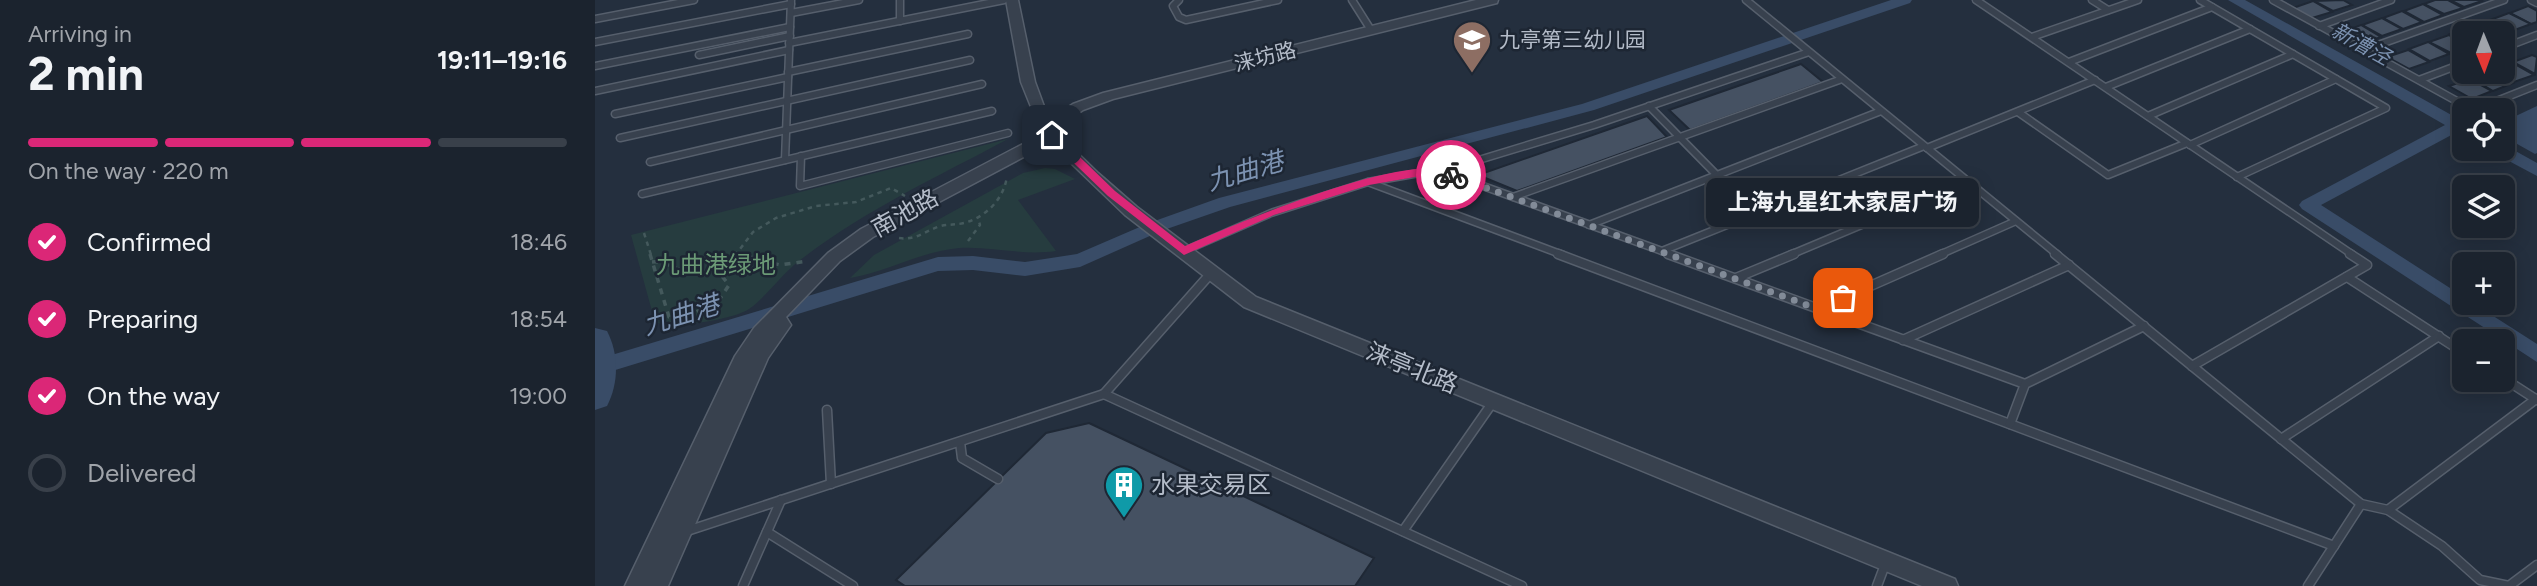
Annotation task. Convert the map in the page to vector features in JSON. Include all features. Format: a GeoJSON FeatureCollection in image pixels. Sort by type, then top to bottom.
{"type":"FeatureCollection","features":[{"type":"Feature","properties":{"kind":"street","name":"涞亭北路"},"geometry":{"type":"LineString","coordinates":[[1012,0],[1028,82],[1048,132],[1092,177],[1131,211],[1250,302],[1947,586]]}},
{"type":"Feature","properties":{"kind":"street","name":"涞坊路"},"geometry":{"type":"LineString","coordinates":[[1048,132],[1078,107],[1108,96],[1492,0]]}},
{"type":"Feature","properties":{"kind":"street","name":"南池路"},"geometry":{"type":"LineString","coordinates":[[636,586],[744,356],[760,333],[834,257],[867,233],[1048,132]]}},
{"type":"Feature","properties":{"kind":"street","name":"南池路"},"geometry":{"type":"LineString","coordinates":[[657,586],[760,355],[782,325],[776,316]]}},
{"type":"Feature","properties":{"kind":"lane"},"geometry":{"type":"LineString","coordinates":[[595,19],[694,0]]}},
{"type":"Feature","properties":{"kind":"lane"},"geometry":{"type":"LineString","coordinates":[[790,13],[859,0]]}},
{"type":"Feature","properties":{"kind":"lane"},"geometry":{"type":"LineString","coordinates":[[900,0],[900,21]]}},
{"type":"Feature","properties":{"kind":"lane"},"geometry":{"type":"LineString","coordinates":[[595,91],[789,43],[1004,0]]}},
{"type":"Feature","properties":{"kind":"lane"},"geometry":{"type":"LineString","coordinates":[[1179,0],[1173,5],[1179,17],[1186,20],[1278,0]]}},
{"type":"Feature","properties":{"kind":"lane"},"geometry":{"type":"LineString","coordinates":[[1352,0],[1371,30]]}},
{"type":"Feature","properties":{"kind":"lane"},"geometry":{"type":"LineString","coordinates":[[1746,0],[2361,504],[2388,510],[2442,546],[2480,580],[2494,585],[2509,586],[2537,565]]}},
{"type":"Feature","properties":{"kind":"lane"},"geometry":{"type":"LineString","coordinates":[[1976,0],[2367,265],[2192,366]]}},
{"type":"Feature","properties":{"kind":"lane"},"geometry":{"type":"LineString","coordinates":[[2092,0],[2108,10]]}},
{"type":"Feature","properties":{"kind":"lane"},"geometry":{"type":"LineString","coordinates":[[2032,37],[2138,0]]}},
{"type":"Feature","properties":{"kind":"lane"},"geometry":{"type":"LineString","coordinates":[[2200,0],[2386,108],[2237,177]]}},
{"type":"Feature","properties":{"kind":"lane"},"geometry":{"type":"LineString","coordinates":[[2275,0],[2452,98]]}},
{"type":"Feature","properties":{"kind":"lane"},"geometry":{"type":"LineString","coordinates":[[2319,26],[2391,0]]}},
{"type":"Feature","properties":{"kind":"lane"},"geometry":{"type":"LineString","coordinates":[[2364,50],[2504,0]]}},
{"type":"Feature","properties":{"kind":"lane"},"geometry":{"type":"LineString","coordinates":[[2531,0],[2537,3]]}},
{"type":"Feature","properties":{"kind":"lane"},"geometry":{"type":"LineString","coordinates":[[595,42],[791,2],[785,160]]}},
{"type":"Feature","properties":{"kind":"lane"},"geometry":{"type":"LineString","coordinates":[[2069,62],[2212,7]]}},
{"type":"Feature","properties":{"kind":"lane"},"geometry":{"type":"LineString","coordinates":[[595,66],[790,27]]}},
{"type":"Feature","properties":{"kind":"lane"},"geometry":{"type":"LineString","coordinates":[[2106,88],[2250,29]]}},
{"type":"Feature","properties":{"kind":"lane"},"geometry":{"type":"LineString","coordinates":[[615,114],[968,34]]}},
{"type":"Feature","properties":{"kind":"lane"},"geometry":{"type":"LineString","coordinates":[[2515,43],[2537,35]]}},
{"type":"Feature","properties":{"kind":"lane"},"geometry":{"type":"LineString","coordinates":[[699,55],[789,43]]}},
{"type":"Feature","properties":{"kind":"lane"},"geometry":{"type":"LineString","coordinates":[[1177,246],[1368,181],[1471,163],[1808,51]]}},
{"type":"Feature","properties":{"kind":"lane"},"geometry":{"type":"LineString","coordinates":[[2148,116],[2293,54]]}},
{"type":"Feature","properties":{"kind":"lane"},"geometry":{"type":"LineString","coordinates":[[620,138],[970,60]]}},
{"type":"Feature","properties":{"kind":"lane"},"geometry":{"type":"LineString","coordinates":[[2419,80],[2452,68]]}},
{"type":"Feature","properties":{"kind":"lane"},"geometry":{"type":"LineString","coordinates":[[1513,197],[1842,79]]}},
{"type":"Feature","properties":{"kind":"lane"},"geometry":{"type":"LineString","coordinates":[[2018,111],[2108,175],[2189,144],[2336,79]]}},
{"type":"Feature","properties":{"kind":"lane"},"geometry":{"type":"LineString","coordinates":[[1661,251],[2095,80]]}},
{"type":"Feature","properties":{"kind":"lane"},"geometry":{"type":"LineString","coordinates":[[650,162],[982,85]]}},
{"type":"Feature","properties":{"kind":"lane"},"geometry":{"type":"LineString","coordinates":[[2504,98],[2537,85]]}},
{"type":"Feature","properties":{"kind":"lane"},"geometry":{"type":"LineString","coordinates":[[1649,106],[1755,214]]}},
{"type":"Feature","properties":{"kind":"lane"},"geometry":{"type":"LineString","coordinates":[[642,194],[992,111]]}},
{"type":"Feature","properties":{"kind":"lane"},"geometry":{"type":"LineString","coordinates":[[1589,225],[1881,111]]}},
{"type":"Feature","properties":{"kind":"lane"},"geometry":{"type":"LineString","coordinates":[[801,156],[800,186],[1008,133]]}},
{"type":"Feature","properties":{"kind":"lane"},"geometry":{"type":"LineString","coordinates":[[1438,170],[2025,384]]}},
{"type":"Feature","properties":{"kind":"lane"},"geometry":{"type":"LineString","coordinates":[[1368,181],[2334,546]]}},
{"type":"Feature","properties":{"kind":"lane"},"geometry":{"type":"LineString","coordinates":[[1735,278],[1966,181]]}},
{"type":"Feature","properties":{"kind":"lane"},"geometry":{"type":"LineString","coordinates":[[1818,309],[2016,221]]}},
{"type":"Feature","properties":{"kind":"lane"},"geometry":{"type":"LineString","coordinates":[[1903,340],[2069,265]]}},
{"type":"Feature","properties":{"kind":"lane"},"geometry":{"type":"LineString","coordinates":[[681,532],[1104,394],[1212,272]]}},
{"type":"Feature","properties":{"kind":"lane"},"geometry":{"type":"LineString","coordinates":[[2347,277],[2452,345]]}},
{"type":"Feature","properties":{"kind":"lane"},"geometry":{"type":"LineString","coordinates":[[2010,424],[2025,384],[2144,326]]}},
{"type":"Feature","properties":{"kind":"lane"},"geometry":{"type":"LineString","coordinates":[[2281,439],[2439,337]]}},
{"type":"Feature","properties":{"kind":"lane"},"geometry":{"type":"LineString","coordinates":[[2388,510],[2536,400],[2515,386]]}},
{"type":"Feature","properties":{"kind":"lane"},"geometry":{"type":"LineString","coordinates":[[1104,394],[1522,586]]}},
{"type":"Feature","properties":{"kind":"lane"},"geometry":{"type":"LineString","coordinates":[[1403,531],[1493,401]]}},
{"type":"Feature","properties":{"kind":"lane"},"geometry":{"type":"LineString","coordinates":[[827,410],[831,484]]}},
{"type":"Feature","properties":{"kind":"lane"},"geometry":{"type":"LineString","coordinates":[[960,442],[962,458],[998,479]]}},
{"type":"Feature","properties":{"kind":"lane"},"geometry":{"type":"LineString","coordinates":[[743,586],[781,500]]}},
{"type":"Feature","properties":{"kind":"lane"},"geometry":{"type":"LineString","coordinates":[[2308,586],[2361,504]]}},
{"type":"Feature","properties":{"kind":"lane"},"geometry":{"type":"LineString","coordinates":[[767,532],[853,586]]}},
{"type":"Feature","properties":{"kind":"lane"},"geometry":{"type":"LineString","coordinates":[[1877,586],[1886,561]]}},
{"type":"Feature","properties":{"kind":"path"},"geometry":{"type":"LineString","coordinates":[[899,238],[914,238],[936,228],[978,218],[997,200],[1007,176]]}},
{"type":"Feature","properties":{"kind":"path"},"geometry":{"type":"LineString","coordinates":[[738,256],[741,244],[750,233],[768,220],[821,205],[853,203],[874,192],[891,188],[905,196]]}},
{"type":"Feature","properties":{"kind":"path"},"geometry":{"type":"LineString","coordinates":[[968,241],[980,225],[978,218]]}},
{"type":"Feature","properties":{"kind":"path"},"geometry":{"type":"LineString","coordinates":[[643,233],[669,317],[681,320],[701,311],[725,294],[729,285],[721,275],[725,266]]}},
{"type":"Feature","properties":{"kind":"path"},"geometry":{"type":"LineString","coordinates":[[652,262],[664,261],[674,269],[694,273],[725,266],[738,256],[767,259],[780,265],[808,261]]}},
{"type":"Feature","properties":{"kind":"green space","name":"九曲港绿地"},"geometry":{"type":"Polygon","coordinates":[[[1008,139],[901,196],[823,243],[742,313],[674,325],[655,322],[631,235],[1008,139]]]}},
{"type":"Feature","properties":{"kind":"green space"},"geometry":{"type":"Polygon","coordinates":[[[1045,168],[1055,169],[1075,179],[1018,200],[1056,251],[959,248],[932,253],[850,278],[874,255],[1023,173],[1045,168]]]}},
{"type":"Feature","properties":{"kind":"water"},"geometry":{"type":"Polygon","coordinates":[[[2537,106],[2537,153],[2515,143],[2515,116],[2537,106]]]}},
{"type":"Feature","properties":{"kind":"building"},"geometry":{"type":"Polygon","coordinates":[[[2343,0],[2352,5],[2333,11],[2314,1],[2343,0]]]}},
{"type":"Feature","properties":{"kind":"building"},"geometry":{"type":"Polygon","coordinates":[[[2435,0],[2448,0],[2463,8],[2444,14],[2424,4],[2435,0]]]}},
{"type":"Feature","properties":{"kind":"building"},"geometry":{"type":"Polygon","coordinates":[[[2450,0],[2480,0],[2482,1],[2464,7],[2450,0]]]}},
{"type":"Feature","properties":{"kind":"building"},"geometry":{"type":"Polygon","coordinates":[[[2313,1],[2332,12],[2312,18],[2293,8],[2313,1]]]}},
{"type":"Feature","properties":{"kind":"building"},"geometry":{"type":"Polygon","coordinates":[[[2423,4],[2443,15],[2424,22],[2404,11],[2423,4]]]}},
{"type":"Feature","properties":{"kind":"building"},"geometry":{"type":"Polygon","coordinates":[[[2528,6],[2537,11],[2537,22],[2531,24],[2510,13],[2528,6]]]}},
{"type":"Feature","properties":{"kind":"building"},"geometry":{"type":"Polygon","coordinates":[[[2402,11],[2422,22],[2403,29],[2383,18],[2402,11]]]}},
{"type":"Feature","properties":{"kind":"building"},"geometry":{"type":"Polygon","coordinates":[[[2509,13],[2531,24],[2515,30],[2515,21],[2490,20],[2509,13]]]}},
{"type":"Feature","properties":{"kind":"building"},"geometry":{"type":"Polygon","coordinates":[[[2382,18],[2402,29],[2382,36],[2362,25],[2382,18]]]}},
{"type":"Feature","properties":{"kind":"building"},"geometry":{"type":"Polygon","coordinates":[[[2361,25],[2381,37],[2361,44],[2342,32],[2361,25]]]}},
{"type":"Feature","properties":{"kind":"building"},"geometry":{"type":"Polygon","coordinates":[[[2449,35],[2452,37],[2452,53],[2451,53],[2429,42],[2449,35]]]}},
{"type":"Feature","properties":{"kind":"building"},"geometry":{"type":"Polygon","coordinates":[[[2428,42],[2449,54],[2430,61],[2409,49],[2428,42]]]}},
{"type":"Feature","properties":{"kind":"building"},"geometry":{"type":"Polygon","coordinates":[[[2408,50],[2429,62],[2409,69],[2387,57],[2408,50]]]}},
{"type":"Feature","properties":{"kind":"building"},"geometry":{"type":"Polygon","coordinates":[[[2532,55],[2537,57],[2535,74],[2515,63],[2532,55]]]}},
{"type":"Feature","properties":{"kind":"building"},"geometry":{"type":"Polygon","coordinates":[[[1801,64],[1823,82],[1690,130],[1669,110],[1801,64]]]}},
{"type":"Feature","properties":{"kind":"building"},"geometry":{"type":"Polygon","coordinates":[[[2515,64],[2534,75],[2515,82],[2515,64]]]}},
{"type":"Feature","properties":{"kind":"building"},"geometry":{"type":"Polygon","coordinates":[[[2479,84],[2492,91],[2470,98],[2449,86],[2479,84]]]}},
{"type":"Feature","properties":{"kind":"building"},"geometry":{"type":"Polygon","coordinates":[[[2481,84],[2510,84],[2493,91],[2481,84]]]}},
{"type":"Feature","properties":{"kind":"building"},"geometry":{"type":"Polygon","coordinates":[[[1647,116],[1667,137],[1517,191],[1478,175],[1647,116]]]}},
{"type":"Feature","properties":{"kind":"building","name":"水果交易区"},"geometry":{"type":"Polygon","coordinates":[[[1089,423],[1374,558],[1355,586],[905,586],[896,580],[1046,433],[1089,423]]]}},
{"type":"Feature","properties":{"kind":"waterway","name":"九曲港"},"geometry":{"type":"LineString","coordinates":[[599,367],[938,264],[973,263],[1025,269],[1080,260],[1155,227],[1225,202],[1588,107],[1905,0]]}},
{"type":"Feature","properties":{"kind":"waterway","name":"新漕泾"},"geometry":{"type":"LineString","coordinates":[[2235,0],[2452,122]]}},
{"type":"Feature","properties":{"kind":"waterway"},"geometry":{"type":"LineString","coordinates":[[2452,128],[2308,205],[2537,354]]}},
{"type":"Feature","properties":{"kind":"waterway"},"geometry":{"type":"LineString","coordinates":[[2515,158],[2537,170]]}},
{"type":"Feature","properties":{"kind":"waterway","name":"九曲港"},"geometry":{"type":"LineString","coordinates":[[595,340],[600,358],[595,396]]}},
{"type":"Feature","properties":{"kind":"way so far"},"geometry":{"type":"LineString","coordinates":[[1451,175],[1818,309],[1843,298]]}},
{"type":"Feature","properties":{"kind":"place","name":"九亭第三幼儿园"},"geometry":{"type":"Point","coordinates":[1472,74]}},
{"type":"Feature","properties":{"kind":"place","name":"上海九星红木家居广场"},"geometry":{"type":"Point","coordinates":[1843,298]}},
{"type":"Feature","properties":{"kind":"place","name":"水果交易区"},"geometry":{"type":"Point","coordinates":[1124,519]}},
{"type":"Feature","properties":{"kind":"route"},"geometry":{"type":"LineString","coordinates":[[1052,135],[1092,177],[1184,251],[1271,212],[1368,181],[1438,170],[1451,175]]}}]}
